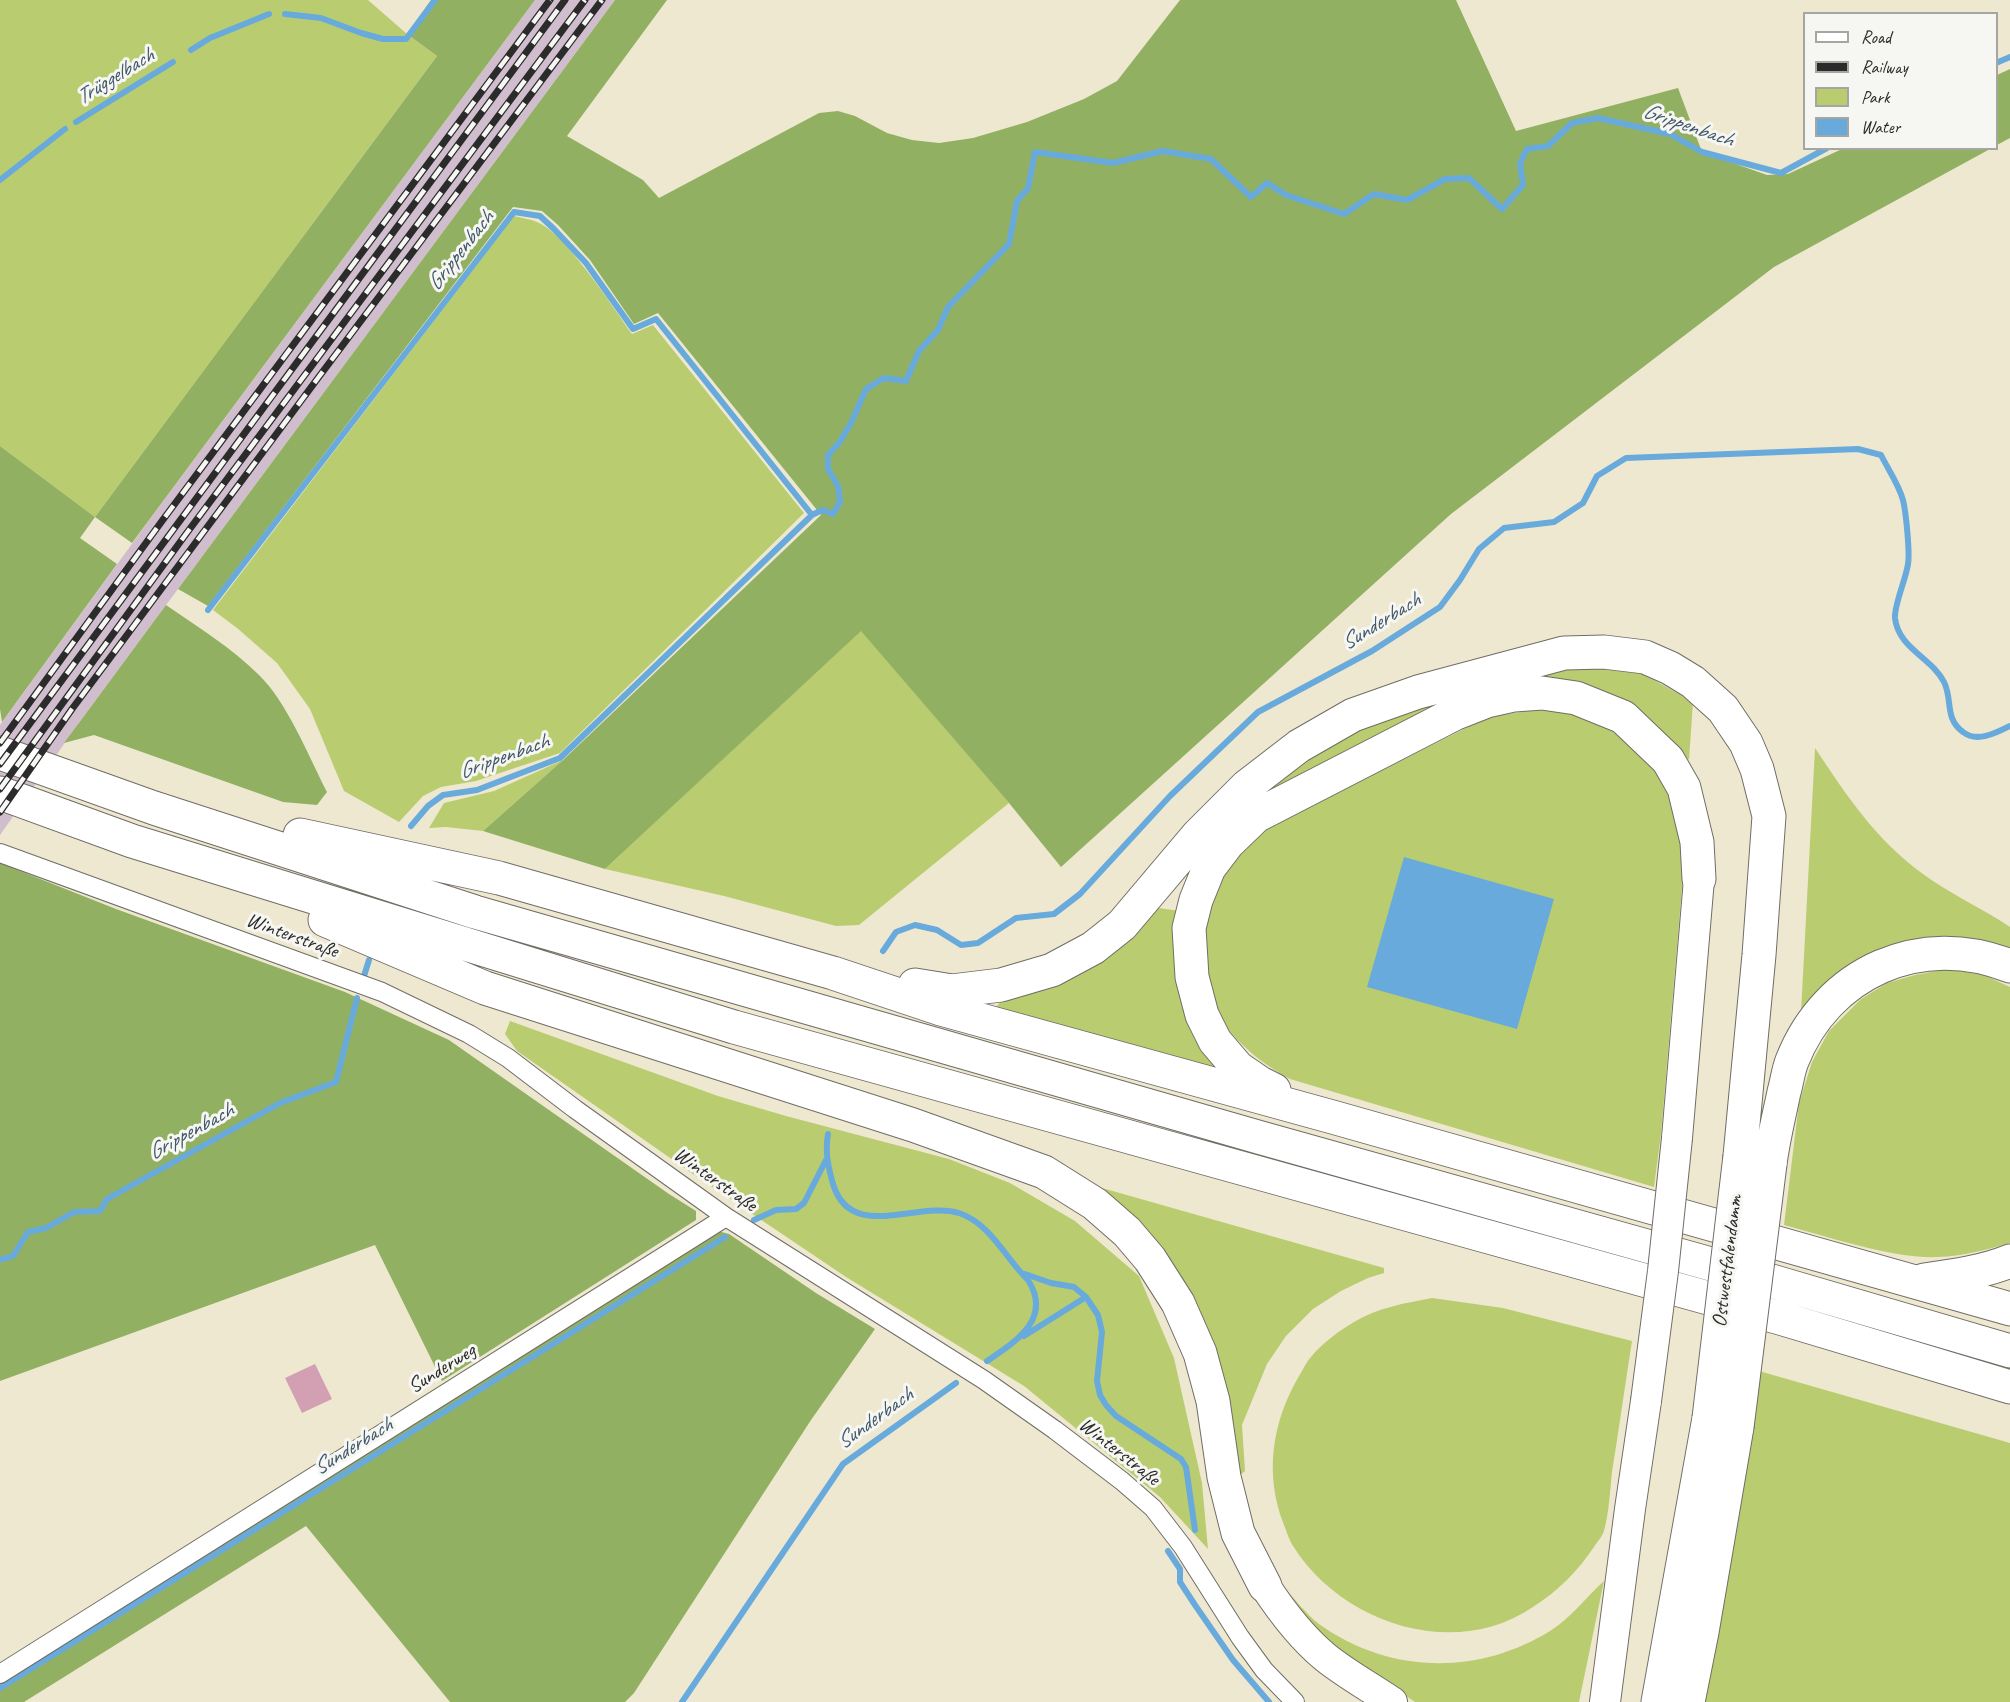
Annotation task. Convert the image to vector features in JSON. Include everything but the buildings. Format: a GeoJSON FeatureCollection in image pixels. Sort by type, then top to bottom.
{"type":"FeatureCollection","features":[{"type":"Feature","properties":{"kind":"highway"},"geometry":{"type":"LineString","coordinates":[[833,973],[952,991],[1001,985],[1052,970],[1093,948],[1122,925],[1206,827],[1247,786],[1299,746],[1353,716],[1418,692],[1564,653],[1604,652],[1645,657],[1693,682],[1723,709],[1746,743],[1757,769],[1768,816],[1759,955],[1755,1160],[1723,1422],[1702,1632],[1688,1702]]}},
{"type":"Feature","properties":{"kind":"highway"},"geometry":{"type":"LineString","coordinates":[[1336,1118],[1260,1083],[1238,1068],[1215,1041],[1200,1005],[1192,977],[1189,928],[1196,900],[1209,868],[1228,843],[1256,816],[1454,714],[1487,701],[1514,695],[1542,693],[1576,698],[1623,717],[1668,759],[1684,788],[1698,842],[1699,879],[1663,1271],[1605,1702]]}},
{"type":"Feature","properties":{"kind":"highway"},"geometry":{"type":"LineString","coordinates":[[0,753],[154,808],[476,912],[2010,1351]]}},
{"type":"Feature","properties":{"kind":"highway"},"geometry":{"type":"LineString","coordinates":[[0,793],[132,841],[484,988],[913,1125],[1044,1172],[1095,1204],[1127,1232],[1150,1259],[1178,1303],[1200,1353],[1213,1401],[1224,1476],[1238,1533],[1265,1586],[1279,1608],[1301,1634],[1326,1658],[1392,1702]]}},
{"type":"Feature","properties":{"kind":"highway"},"geometry":{"type":"LineString","coordinates":[[154,808],[245,823],[499,878],[833,973],[941,1009],[2010,1309]]}},
{"type":"Feature","properties":{"kind":"highway"},"geometry":{"type":"LineString","coordinates":[[132,841],[734,1027],[1780,1318],[2010,1387]]}},
{"type":"Feature","properties":{"kind":"highway"},"geometry":{"type":"LineString","coordinates":[[1755,1160],[1773,1143],[1792,1062],[1812,1022],[1852,981],[1881,966],[1910,956],[1949,952],[1983,956],[2010,966]]}},
{"type":"Feature","properties":{"kind":"highway"},"geometry":{"type":"LineString","coordinates":[[1913,1282],[1966,1274],[2010,1261]]}},
{"type":"Feature","properties":{"kind":"highway"},"geometry":{"type":"LineString","coordinates":[[1658,1702],[1723,1422]]}},
{"type":"Feature","properties":{"kind":"street","name":"Winterstraße"},"geometry":{"type":"LineString","coordinates":[[0,853],[370,988],[429,1013],[508,1058],[726,1217],[984,1380],[1055,1430],[1145,1501],[1183,1547],[1240,1637],[1264,1670],[1295,1702]]}},
{"type":"Feature","properties":{"kind":"street","name":"Sunderweg"},"geometry":{"type":"LineString","coordinates":[[0,1674],[726,1217]]}},
{"type":"Feature","properties":{"kind":"shaded area"},"geometry":{"type":"Polygon","coordinates":[[[535,0],[615,0],[83,717],[0,835],[0,725],[535,0]]]}},
{"type":"Feature","properties":{"kind":"green space"},"geometry":{"type":"Polygon","coordinates":[[[0,0],[368,0],[407,34],[437,56],[95,517],[0,446],[0,0]]]}},
{"type":"Feature","properties":{"kind":"green space"},"geometry":{"type":"Polygon","coordinates":[[[431,0],[535,0],[132,543],[95,517],[437,56],[407,34],[431,0]]]}},
{"type":"Feature","properties":{"kind":"green space"},"geometry":{"type":"Polygon","coordinates":[[[615,0],[667,0],[567,136],[643,180],[659,198],[819,113],[838,111],[855,116],[887,133],[912,140],[939,143],[973,138],[1027,122],[1084,99],[1117,81],[1180,0],[1456,0],[1516,131],[1678,88],[1702,152],[1767,175],[1788,174],[1840,150],[1988,150],[1774,267],[1451,514],[1061,867],[861,631],[605,869],[483,831],[563,760],[821,515],[658,313],[634,324],[590,260],[542,211],[513,207],[208,606],[178,589],[615,0]]]}},
{"type":"Feature","properties":{"kind":"green space"},"geometry":{"type":"Polygon","coordinates":[[[2010,69],[2010,138],[1998,144],[1998,75],[2010,69]]]}},
{"type":"Feature","properties":{"kind":"green space"},"geometry":{"type":"Polygon","coordinates":[[[514,216],[537,222],[561,240],[588,272],[632,334],[653,325],[804,513],[560,753],[476,781],[441,787],[423,796],[399,822],[344,791],[310,709],[277,663],[213,610],[514,216]]]}},
{"type":"Feature","properties":{"kind":"green space"},"geometry":{"type":"Polygon","coordinates":[[[0,446],[95,517],[80,538],[117,564],[2,722],[0,709],[0,446]]]}},
{"type":"Feature","properties":{"kind":"green space"},"geometry":{"type":"Polygon","coordinates":[[[166,605],[238,656],[269,686],[297,730],[327,792],[317,805],[283,802],[94,735],[64,743],[166,605]]]}},
{"type":"Feature","properties":{"kind":"green space"},"geometry":{"type":"Polygon","coordinates":[[[861,630],[1009,803],[859,925],[836,926],[724,896],[605,869],[861,630]]]}},
{"type":"Feature","properties":{"kind":"green space"},"geometry":{"type":"Polygon","coordinates":[[[1603,666],[1638,671],[1693,702],[1689,760],[1655,725],[1582,685],[1267,795],[1263,790],[1308,757],[1359,729],[1420,706],[1562,668],[1603,666]]]}},
{"type":"Feature","properties":{"kind":"green space"},"geometry":{"type":"Polygon","coordinates":[[[1540,709],[1564,711],[1586,717],[1627,742],[1660,778],[1674,809],[1683,876],[1661,1134],[1654,1187],[1290,1079],[1259,1059],[1232,1034],[1218,1012],[1208,985],[1202,943],[1204,924],[1210,904],[1230,865],[1263,830],[1488,717],[1540,709]]]}},
{"type":"Feature","properties":{"kind":"green space"},"geometry":{"type":"Polygon","coordinates":[[[1815,748],[1863,816],[1906,861],[1955,895],[2010,927],[2010,954],[1987,946],[1801,1012],[1815,748]]]}},
{"type":"Feature","properties":{"kind":"green space"},"geometry":{"type":"Polygon","coordinates":[[[563,760],[483,831],[446,827],[429,828],[444,803],[494,791],[563,760]]]}},
{"type":"Feature","properties":{"kind":"green space"},"geometry":{"type":"Polygon","coordinates":[[[0,863],[116,909],[345,992],[449,1040],[696,1211],[696,1220],[442,1381],[375,1245],[0,1381],[0,863]]]}},
{"type":"Feature","properties":{"kind":"green space"},"geometry":{"type":"Polygon","coordinates":[[[1159,908],[1180,911],[1223,1071],[995,1008],[1003,999],[1129,934],[1159,908]]]}},
{"type":"Feature","properties":{"kind":"green space"},"geometry":{"type":"Polygon","coordinates":[[[1947,969],[1984,975],[2010,987],[2010,1243],[1956,1255],[1920,1257],[1881,1251],[1784,1225],[1799,1103],[1812,1062],[1829,1031],[1861,999],[1887,983],[1947,969]]]}},
{"type":"Feature","properties":{"kind":"green space"},"geometry":{"type":"Polygon","coordinates":[[[510,1021],[718,1096],[949,1159],[1010,1183],[1075,1221],[1139,1276],[1174,1358],[1202,1483],[1208,1549],[1160,1497],[1024,1386],[846,1277],[517,1051],[505,1034],[510,1021]]]}},
{"type":"Feature","properties":{"kind":"green space"},"geometry":{"type":"Polygon","coordinates":[[[1095,1186],[1384,1268],[1384,1273],[1341,1291],[1313,1309],[1286,1336],[1267,1364],[1242,1425],[1245,1471],[1236,1479],[1225,1400],[1095,1186]]]}},
{"type":"Feature","properties":{"kind":"green space"},"geometry":{"type":"Polygon","coordinates":[[[718,1231],[729,1234],[816,1293],[875,1329],[811,1420],[634,1693],[625,1702],[450,1702],[306,1526],[24,1702],[0,1702],[0,1684],[718,1231]]]}},
{"type":"Feature","properties":{"kind":"green space"},"geometry":{"type":"Polygon","coordinates":[[[1432,1298],[1503,1308],[1632,1341],[1607,1517],[1602,1535],[1574,1573],[1542,1601],[1502,1623],[1469,1631],[1435,1632],[1401,1626],[1369,1613],[1340,1596],[1314,1573],[1292,1544],[1278,1506],[1274,1487],[1274,1449],[1277,1430],[1290,1394],[1309,1359],[1331,1338],[1363,1317],[1392,1307],[1432,1298]]]}},
{"type":"Feature","properties":{"kind":"green space"},"geometry":{"type":"Polygon","coordinates":[[[1759,1371],[2010,1443],[2010,1702],[1704,1702],[1759,1371]]]}},
{"type":"Feature","properties":{"kind":"green space"},"geometry":{"type":"Polygon","coordinates":[[[1604,1581],[1579,1702],[1415,1702],[1334,1647],[1311,1626],[1284,1588],[1314,1620],[1346,1641],[1374,1653],[1404,1660],[1433,1663],[1463,1662],[1493,1656],[1522,1646],[1558,1626],[1604,1581]]]}},
{"type":"Feature","properties":{"kind":"water"},"geometry":{"type":"Polygon","coordinates":[[[1404,857],[1554,899],[1517,1029],[1367,987],[1404,857]]]}},
{"type":"Feature","properties":{"kind":"waterway","name":"Trüggelbach"},"geometry":{"type":"LineString","coordinates":[[285,14],[321,18],[383,39],[406,39],[435,0]]}},
{"type":"Feature","properties":{"kind":"waterway","name":"Trüggelbach"},"geometry":{"type":"LineString","coordinates":[[191,50],[210,38],[269,14]]}},
{"type":"Feature","properties":{"kind":"waterway","name":"Grippenbach"},"geometry":{"type":"LineString","coordinates":[[1998,62],[2010,57]]}},
{"type":"Feature","properties":{"kind":"waterway","name":"Trüggelbach"},"geometry":{"type":"LineString","coordinates":[[76,122],[173,62]]}},
{"type":"Feature","properties":{"kind":"waterway","name":"Grippenbach"},"geometry":{"type":"LineString","coordinates":[[411,826],[428,806],[443,795],[477,790],[560,758],[812,515],[822,510],[833,514],[840,502],[838,486],[828,469],[828,455],[839,443],[851,423],[866,389],[884,378],[906,381],[919,351],[938,330],[948,307],[1009,244],[1017,201],[1028,188],[1035,152],[1113,163],[1163,151],[1211,159],[1251,197],[1267,183],[1286,195],[1344,214],[1374,194],[1407,200],[1445,179],[1469,178],[1502,209],[1523,185],[1520,163],[1527,149],[1548,146],[1572,123],[1598,118],[1670,134],[1702,152],[1781,173],[1823,150]]}},
{"type":"Feature","properties":{"kind":"waterway","name":"Trüggelbach"},"geometry":{"type":"LineString","coordinates":[[0,180],[65,129]]}},
{"type":"Feature","properties":{"kind":"waterway","name":"Grippenbach"},"geometry":{"type":"LineString","coordinates":[[208,610],[514,212],[540,216],[554,229],[586,263],[633,329],[656,319],[812,515]]}},
{"type":"Feature","properties":{"kind":"waterway","name":"Sunderbach"},"geometry":{"type":"LineString","coordinates":[[883,951],[896,932],[915,925],[937,930],[961,945],[978,943],[1016,918],[1054,914],[1080,894],[1170,796],[1258,712],[1372,651],[1440,607],[1479,549],[1504,528],[1554,522],[1583,503],[1597,476],[1626,458],[1858,449],[1881,455],[1901,494],[1907,532],[1908,564],[1895,613],[1897,628],[1902,637],[1932,666],[1944,682],[1951,715],[1957,727],[1968,735],[1980,737],[2010,726]]}},
{"type":"Feature","properties":{"kind":"waterway"},"geometry":{"type":"LineString","coordinates":[[364,976],[369,960]]}},
{"type":"Feature","properties":{"kind":"waterway","name":"Grippenbach"},"geometry":{"type":"LineString","coordinates":[[0,1260],[13,1256],[28,1232],[46,1228],[74,1212],[100,1211],[107,1199],[280,1103],[336,1082],[357,998]]}},
{"type":"Feature","properties":{"kind":"waterway","name":"Sunderbach"},"geometry":{"type":"LineString","coordinates":[[828,1134],[828,1159],[833,1184],[842,1202],[855,1212],[870,1216],[943,1210],[959,1213],[970,1218],[989,1233],[1028,1280],[1035,1294],[1036,1306],[1033,1318],[1019,1337],[987,1361]]}},
{"type":"Feature","properties":{"kind":"waterway","name":"Sunderbach"},"geometry":{"type":"LineString","coordinates":[[754,1220],[776,1210],[796,1209],[804,1203],[826,1160]]}},
{"type":"Feature","properties":{"kind":"waterway","name":"Sunderbach"},"geometry":{"type":"LineString","coordinates":[[0,1688],[725,1237]]}},
{"type":"Feature","properties":{"kind":"waterway"},"geometry":{"type":"LineString","coordinates":[[1025,1274],[1051,1283],[1074,1287],[1086,1297],[1098,1315],[1102,1332],[1097,1381],[1100,1395],[1116,1416],[1181,1459],[1186,1467],[1195,1530]]}},
{"type":"Feature","properties":{"kind":"waterway"},"geometry":{"type":"LineString","coordinates":[[1024,1336],[1086,1297]]}},
{"type":"Feature","properties":{"kind":"waterway","name":"Sunderbach"},"geometry":{"type":"LineString","coordinates":[[682,1702],[843,1464],[956,1383]]}},
{"type":"Feature","properties":{"kind":"waterway"},"geometry":{"type":"LineString","coordinates":[[1168,1551],[1180,1569],[1180,1582],[1195,1605],[1233,1660],[1269,1702]]}},
{"type":"Feature","properties":{"kind":"railway"},"geometry":{"type":"LineString","coordinates":[[0,743],[162,521],[550,0]]}},
{"type":"Feature","properties":{"kind":"railway"},"geometry":{"type":"LineString","coordinates":[[0,764],[565,0]]}},
{"type":"Feature","properties":{"kind":"railway"},"geometry":{"type":"LineString","coordinates":[[0,789],[186,534],[585,0]]}},
{"type":"Feature","properties":{"kind":"railway"},"geometry":{"type":"LineString","coordinates":[[0,812],[72,709],[602,0]]}}]}
